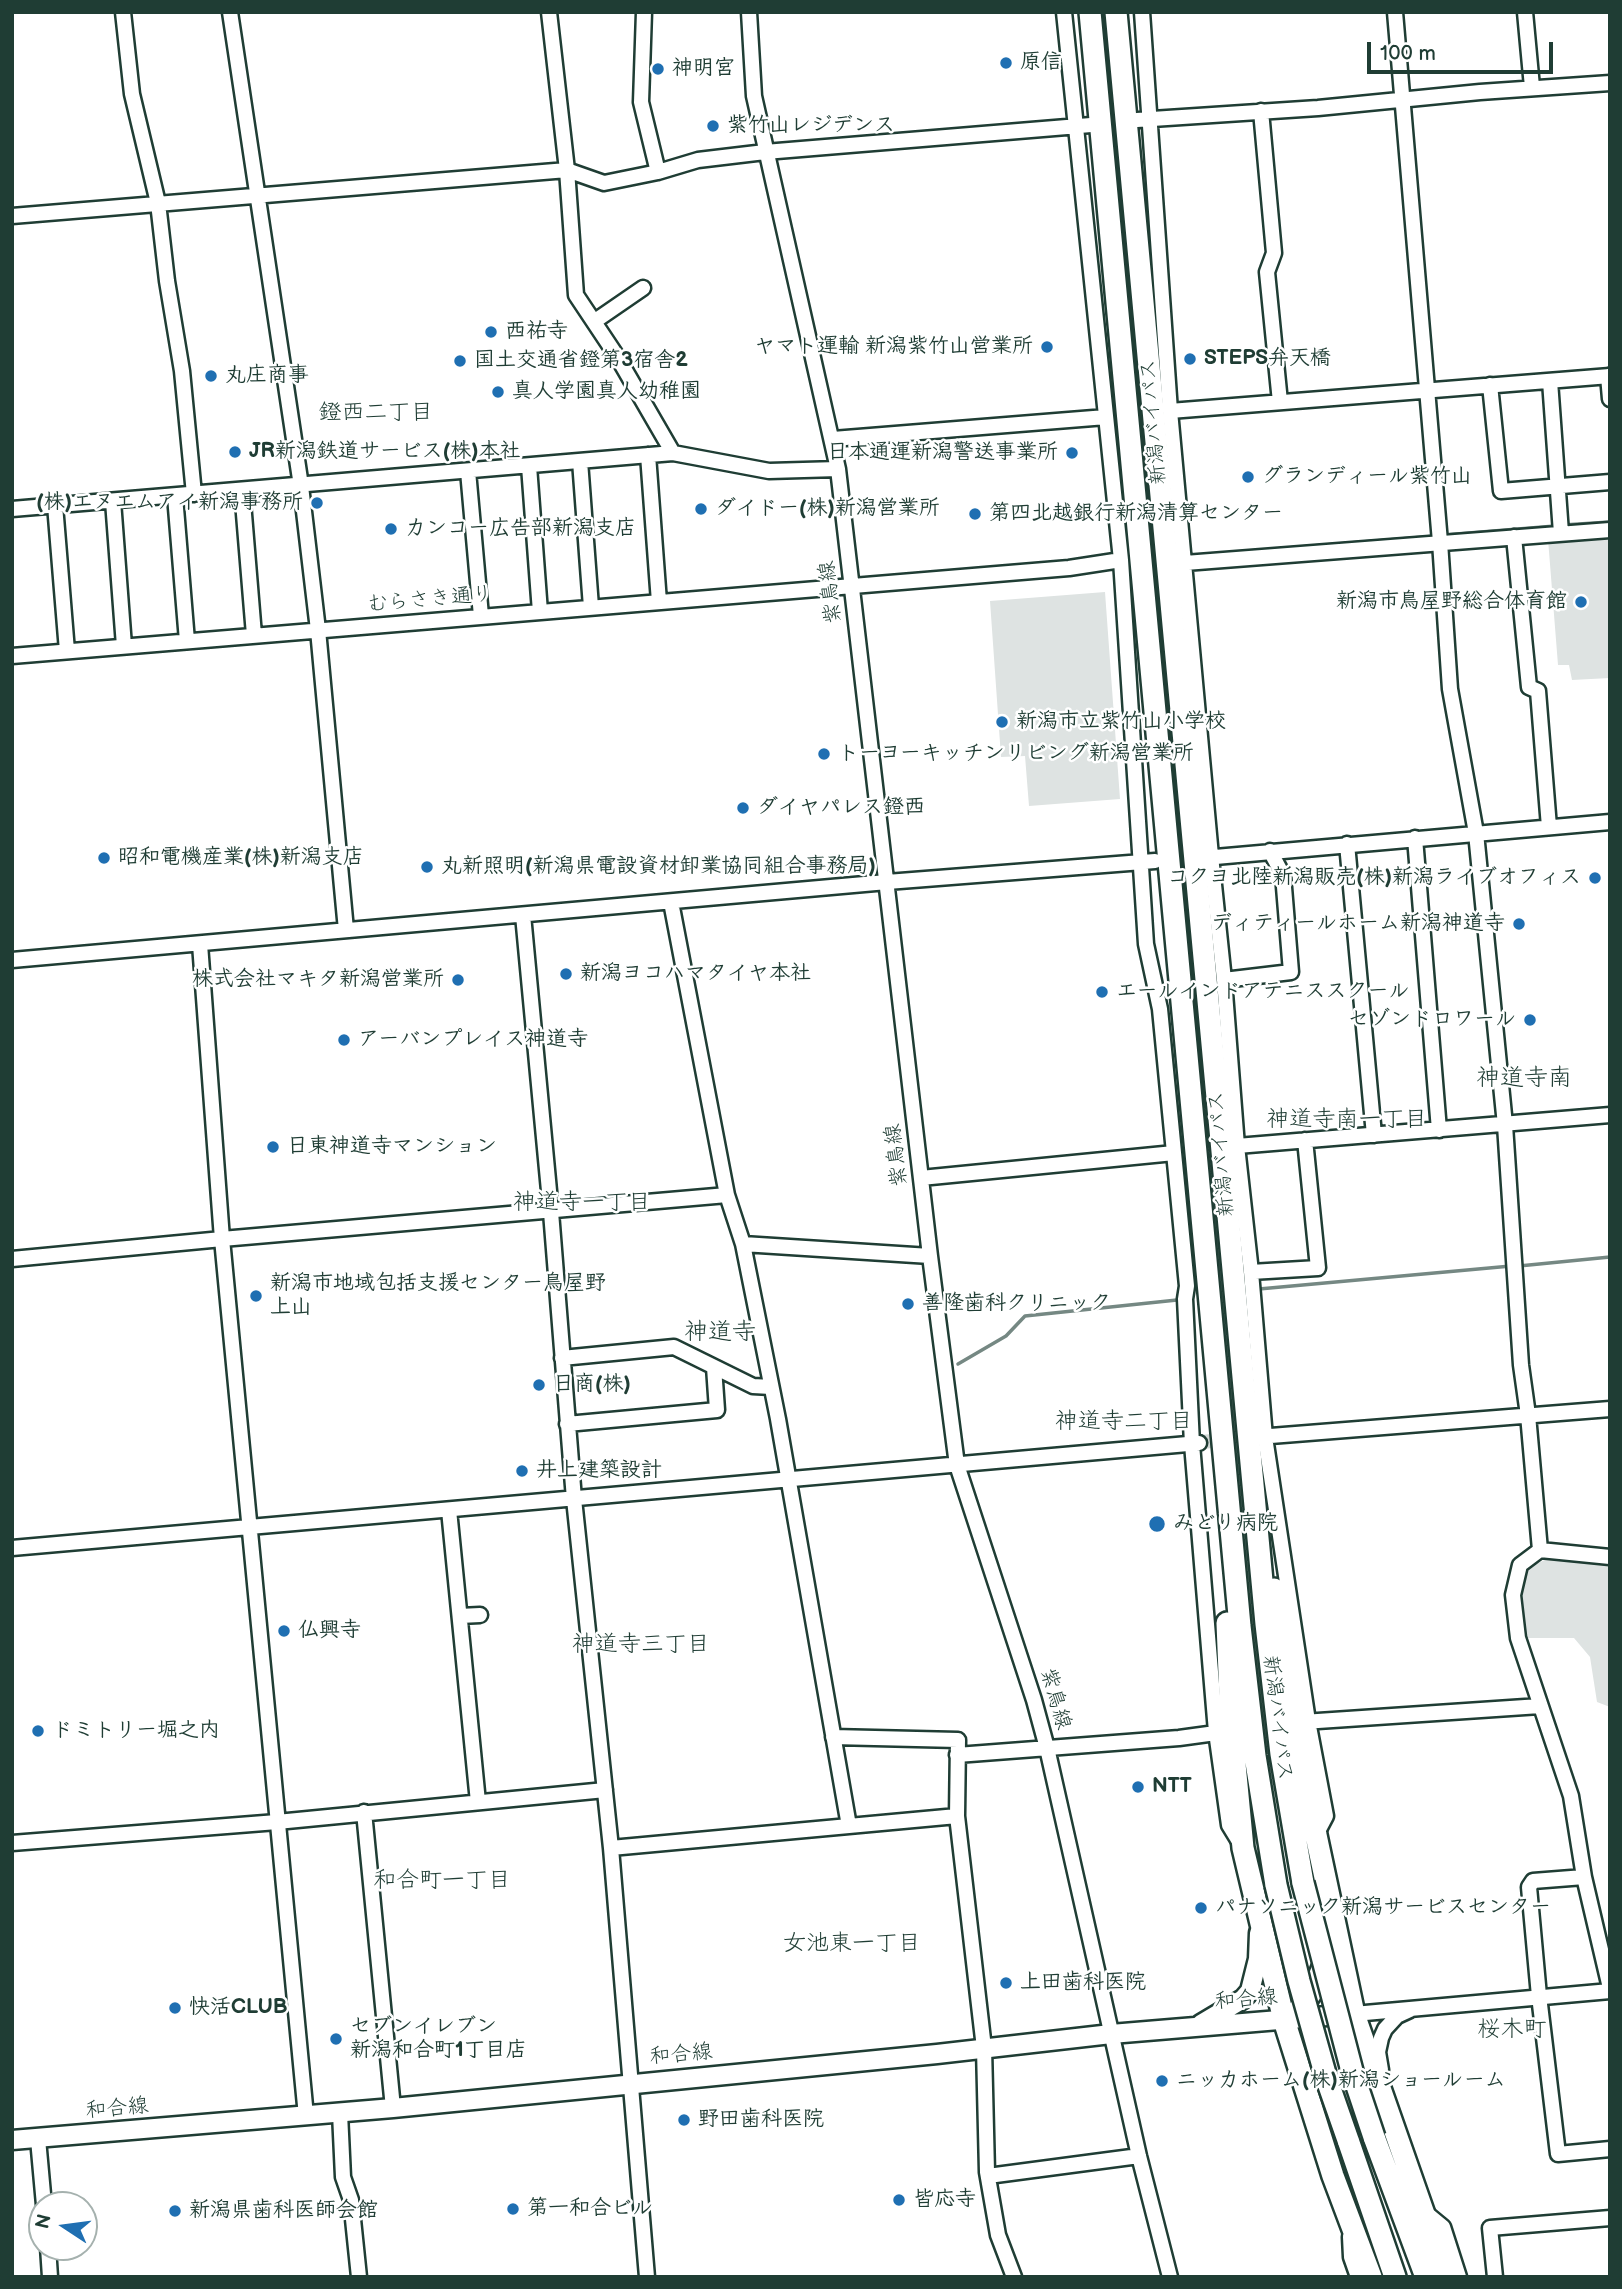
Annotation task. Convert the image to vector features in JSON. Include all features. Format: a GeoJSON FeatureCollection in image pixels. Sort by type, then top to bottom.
{"type":"FeatureCollection","features":[{"type":"Feature","properties":{"kind":"highway","name":"新潟バイパス"},"geometry":{"type":"LineString","coordinates":[[1088,12],[1240,1626],[1254,1743],[1276,1885],[1316,2041],[1395,2277]]}},
{"type":"Feature","properties":{"kind":"highway","name":"新潟バイパス"},"geometry":{"type":"LineString","coordinates":[[1117,12],[1281,1754],[1303,1883],[1341,2031],[1374,2137],[1426,2277]]}},
{"type":"Feature","properties":{"kind":"highway"},"geometry":{"type":"LineString","coordinates":[[1216,1367],[1231,1722],[1243,1848],[1284,2020],[1323,2144],[1371,2277]]}},
{"type":"Feature","properties":{"kind":"highway"},"geometry":{"type":"LineString","coordinates":[[1254,1488],[1317,1835],[1354,2014],[1446,2277]]}},
{"type":"Feature","properties":{"kind":"highway"},"geometry":{"type":"LineString","coordinates":[[1284,2020],[1301,2008],[1317,1982],[1328,1955],[1332,1910]]}},
{"type":"Feature","properties":{"kind":"highway"},"geometry":{"type":"LineString","coordinates":[[1323,2144],[1314,2090],[1314,2041],[1319,2028],[1326,2022],[1354,2014]]}},
{"type":"Feature","properties":{"kind":"main road"},"geometry":{"type":"LineString","coordinates":[[1195,2027],[1229,2009],[1244,1999],[1250,1991],[1258,1959],[1259,1935],[1255,1897]]}},
{"type":"Feature","properties":{"kind":"main road","name":"和合線"},"geometry":{"type":"LineString","coordinates":[[12,2140],[340,2113],[1111,2034],[1354,2014]]}},
{"type":"Feature","properties":{"kind":"street"},"geometry":{"type":"LineString","coordinates":[[123,12],[132,94],[158,203],[167,281],[182,371],[194,494]]}},
{"type":"Feature","properties":{"kind":"street"},"geometry":{"type":"LineString","coordinates":[[230,12],[300,486],[318,630],[346,930]]}},
{"type":"Feature","properties":{"kind":"street"},"geometry":{"type":"LineString","coordinates":[[550,12],[567,170],[576,295],[595,321],[673,453]]}},
{"type":"Feature","properties":{"kind":"street"},"geometry":{"type":"LineString","coordinates":[[644,12],[641,102],[658,172]]}},
{"type":"Feature","properties":{"kind":"street","name":"紫鳥線"},"geometry":{"type":"LineString","coordinates":[[749,12],[754,96],[838,469],[957,1465],[1034,1700],[1047,1748],[1139,2156],[1170,2277]]}},
{"type":"Feature","properties":{"kind":"street"},"geometry":{"type":"LineString","coordinates":[[1064,12],[1084,126],[1106,417],[1121,559],[1146,944],[1160,1009],[1187,1286],[1185,1299],[1196,1443],[1229,1825],[1243,1848]]}},
{"type":"Feature","properties":{"kind":"street"},"geometry":{"type":"LineString","coordinates":[[1142,12],[1143,120],[1185,563],[1207,857],[1224,979],[1237,1146],[1251,1272],[1261,1437],[1305,1722],[1326,1816],[1317,1835]]}},
{"type":"Feature","properties":{"kind":"street"},"geometry":{"type":"LineString","coordinates":[[1395,12],[1450,689],[1476,832],[1505,1125],[1521,1365],[1540,1550]]}},
{"type":"Feature","properties":{"kind":"street"},"geometry":{"type":"LineString","coordinates":[[1525,12],[1532,87]]}},
{"type":"Feature","properties":{"kind":"street"},"geometry":{"type":"LineString","coordinates":[[1143,120],[1532,87],[1610,83]]}},
{"type":"Feature","properties":{"kind":"street"},"geometry":{"type":"LineString","coordinates":[[1261,111],[1274,253],[1267,272],[1280,402]]}},
{"type":"Feature","properties":{"kind":"street"},"geometry":{"type":"LineString","coordinates":[[12,216],[567,170],[604,183],[658,172],[698,160],[765,152],[1084,126]]}},
{"type":"Feature","properties":{"kind":"street"},"geometry":{"type":"LineString","coordinates":[[595,321],[643,288]]}},
{"type":"Feature","properties":{"kind":"street"},"geometry":{"type":"LineString","coordinates":[[1170,411],[1609,376],[1610,399]]}},
{"type":"Feature","properties":{"kind":"street"},"geometry":{"type":"LineString","coordinates":[[1550,381],[1561,533]]}},
{"type":"Feature","properties":{"kind":"street"},"geometry":{"type":"LineString","coordinates":[[1490,385],[1501,491],[1610,482]]}},
{"type":"Feature","properties":{"kind":"street"},"geometry":{"type":"LineString","coordinates":[[833,439],[1106,417]]}},
{"type":"Feature","properties":{"kind":"street"},"geometry":{"type":"LineString","coordinates":[[12,509],[673,453],[769,471],[838,469]]}},
{"type":"Feature","properties":{"kind":"street"},"geometry":{"type":"LineString","coordinates":[[648,455],[659,602]]}},
{"type":"Feature","properties":{"kind":"street"},"geometry":{"type":"LineString","coordinates":[[580,461],[590,607]]}},
{"type":"Feature","properties":{"kind":"street"},"geometry":{"type":"LineString","coordinates":[[529,466],[540,612]]}},
{"type":"Feature","properties":{"kind":"street"},"geometry":{"type":"LineString","coordinates":[[468,471],[481,617]]}},
{"type":"Feature","properties":{"kind":"street"},"geometry":{"type":"LineString","coordinates":[[242,490],[254,635]]}},
{"type":"Feature","properties":{"kind":"street"},"geometry":{"type":"LineString","coordinates":[[175,496],[187,641]]}},
{"type":"Feature","properties":{"kind":"street"},"geometry":{"type":"LineString","coordinates":[[113,501],[124,646]]}},
{"type":"Feature","properties":{"kind":"street"},"geometry":{"type":"LineString","coordinates":[[55,505],[67,651]]}},
{"type":"Feature","properties":{"kind":"street"},"geometry":{"type":"LineString","coordinates":[[1185,563],[1610,530]]}},
{"type":"Feature","properties":{"kind":"street"},"geometry":{"type":"LineString","coordinates":[[1514,537],[1529,687],[1538,691],[1549,827]]}},
{"type":"Feature","properties":{"kind":"street","name":"むらさき通り"},"geometry":{"type":"LineString","coordinates":[[12,656],[1069,568],[1121,559]]}},
{"type":"Feature","properties":{"kind":"street"},"geometry":{"type":"LineString","coordinates":[[1207,857],[1610,822]]}},
{"type":"Feature","properties":{"kind":"street"},"geometry":{"type":"LineString","coordinates":[[1415,838],[1439,1130]]}},
{"type":"Feature","properties":{"kind":"street"},"geometry":{"type":"LineString","coordinates":[[1347,844],[1374,1135]]}},
{"type":"Feature","properties":{"kind":"street"},"geometry":{"type":"LineString","coordinates":[[1224,979],[1291,972],[1283,875],[1270,851]]}},
{"type":"Feature","properties":{"kind":"street"},"geometry":{"type":"LineString","coordinates":[[12,960],[887,882],[1155,861]]}},
{"type":"Feature","properties":{"kind":"street"},"geometry":{"type":"LineString","coordinates":[[671,902],[727,1195],[743,1244],[771,1387],[849,1826]]}},
{"type":"Feature","properties":{"kind":"street"},"geometry":{"type":"LineString","coordinates":[[523,915],[574,1499],[611,1848],[647,2277]]}},
{"type":"Feature","properties":{"kind":"street"},"geometry":{"type":"LineString","coordinates":[[200,944],[222,1238],[306,2116]]}},
{"type":"Feature","properties":{"kind":"street"},"geometry":{"type":"LineString","coordinates":[[1237,1146],[1610,1115]]}},
{"type":"Feature","properties":{"kind":"street"},"geometry":{"type":"LineString","coordinates":[[1251,1272],[1318,1268],[1305,1140]]}},
{"type":"Feature","properties":{"kind":"street"},"geometry":{"type":"LineString","coordinates":[[921,1178],[1174,1153]]}},
{"type":"Feature","properties":{"kind":"street"},"geometry":{"type":"LineString","coordinates":[[12,1259],[222,1238],[727,1195]]}},
{"type":"Feature","properties":{"kind":"street"},"geometry":{"type":"LineString","coordinates":[[743,1244],[930,1256]]}},
{"type":"Feature","properties":{"kind":"street"},"geometry":{"type":"LineString","coordinates":[[562,1358],[674,1347],[753,1386],[771,1387]]}},
{"type":"Feature","properties":{"kind":"street"},"geometry":{"type":"LineString","coordinates":[[567,1424],[718,1410],[714,1367]]}},
{"type":"Feature","properties":{"kind":"street"},"geometry":{"type":"LineString","coordinates":[[1261,1437],[1610,1409]]}},
{"type":"Feature","properties":{"kind":"street"},"geometry":{"type":"LineString","coordinates":[[12,1548],[1196,1443]]}},
{"type":"Feature","properties":{"kind":"street"},"geometry":{"type":"LineString","coordinates":[[449,1510],[478,1802]]}},
{"type":"Feature","properties":{"kind":"street"},"geometry":{"type":"LineString","coordinates":[[1354,2014],[1610,1989],[1584,1877],[1571,1796],[1518,1638],[1513,1595],[1520,1565],[1540,1550],[1610,1557]]}},
{"type":"Feature","properties":{"kind":"street"},"geometry":{"type":"LineString","coordinates":[[460,1616],[480,1615]]}},
{"type":"Feature","properties":{"kind":"street"},"geometry":{"type":"LineString","coordinates":[[1305,1722],[1540,1706]]}},
{"type":"Feature","properties":{"kind":"street"},"geometry":{"type":"LineString","coordinates":[[957,1755],[1179,1738],[1220,1732]]}},
{"type":"Feature","properties":{"kind":"street"},"geometry":{"type":"LineString","coordinates":[[833,1737],[958,1740],[957,1816],[984,2048],[988,2176],[998,2235],[1014,2277]]}},
{"type":"Feature","properties":{"kind":"street"},"geometry":{"type":"LineString","coordinates":[[12,1843],[277,1822],[605,1790]]}},
{"type":"Feature","properties":{"kind":"street"},"geometry":{"type":"LineString","coordinates":[[364,1812],[393,2108]]}},
{"type":"Feature","properties":{"kind":"street"},"geometry":{"type":"LineString","coordinates":[[611,1848],[957,1816]]}},
{"type":"Feature","properties":{"kind":"street"},"geometry":{"type":"LineString","coordinates":[[1584,1877],[1533,1881],[1529,1887],[1539,1996],[1558,2154],[1610,2149]]}},
{"type":"Feature","properties":{"kind":"street"},"geometry":{"type":"LineString","coordinates":[[1380,2087],[1382,2079],[1378,2052],[1381,2038],[1385,2029],[1397,2017],[1415,2008]]}},
{"type":"Feature","properties":{"kind":"street"},"geometry":{"type":"LineString","coordinates":[[340,2113],[343,2177],[351,2200],[359,2277]]}},
{"type":"Feature","properties":{"kind":"street"},"geometry":{"type":"LineString","coordinates":[[38,2139],[43,2191]]}},
{"type":"Feature","properties":{"kind":"street"},"geometry":{"type":"LineString","coordinates":[[988,2176],[1139,2156]]}},
{"type":"Feature","properties":{"kind":"street"},"geometry":{"type":"LineString","coordinates":[[1425,2212],[1443,2227],[1459,2277]]}},
{"type":"Feature","properties":{"kind":"street"},"geometry":{"type":"LineString","coordinates":[[1495,2277],[1490,2228],[1610,2218]]}},
{"type":"Feature","properties":{"kind":"street"},"geometry":{"type":"LineString","coordinates":[[1350,2220],[1351,2257],[1358,2277]]}},
{"type":"Feature","properties":{"kind":"shaded area","name":"新潟市鳥屋野総合体育館"},"geometry":{"type":"Polygon","coordinates":[[[1610,534],[1610,678],[1572,680],[1569,665],[1558,665],[1548,539],[1610,534]]]}},
{"type":"Feature","properties":{"kind":"shaded area"},"geometry":{"type":"Polygon","coordinates":[[[1105,592],[1120,799],[1029,806],[1025,756],[1001,757],[990,601],[1105,592]]]}},
{"type":"Feature","properties":{"kind":"shaded area"},"geometry":{"type":"Polygon","coordinates":[[[1549,1558],[1610,1566],[1610,1707],[1597,1702],[1590,1657],[1574,1638],[1523,1638],[1519,1597],[1522,1575],[1532,1566],[1549,1558]]]}},
{"type":"Feature","properties":{"kind":"waterway"},"geometry":{"type":"LineString","coordinates":[[1563,525],[1610,522]]}},
{"type":"Feature","properties":{"kind":"waterway"},"geometry":{"type":"LineString","coordinates":[[1444,535],[1555,526]]}},
{"type":"Feature","properties":{"kind":"waterway"},"geometry":{"type":"LineString","coordinates":[[1287,548],[1437,536]]}},
{"type":"Feature","properties":{"kind":"waterway"},"geometry":{"type":"LineString","coordinates":[[1519,1266],[1610,1257]]}},
{"type":"Feature","properties":{"kind":"waterway"},"geometry":{"type":"LineString","coordinates":[[1259,1289],[1511,1266]]}},
{"type":"Feature","properties":{"kind":"waterway"},"geometry":{"type":"LineString","coordinates":[[958,1364],[1006,1336],[1025,1316],[1177,1300]]}},
{"type":"Feature","properties":{"kind":"tunnel"},"geometry":{"type":"LineString","coordinates":[[1201,1442],[1256,1437]]}},
{"type":"Feature","properties":{"kind":"place","name":"原信"},"geometry":{"type":"Point","coordinates":[1006,63]}},
{"type":"Feature","properties":{"kind":"place","name":"神明宮"},"geometry":{"type":"Point","coordinates":[658,69]}},
{"type":"Feature","properties":{"kind":"place","name":"紫竹山レジデンス"},"geometry":{"type":"Point","coordinates":[713,126]}},
{"type":"Feature","properties":{"kind":"place","name":"西祐寺"},"geometry":{"type":"Point","coordinates":[491,332]}},
{"type":"Feature","properties":{"kind":"place","name":"ヤマト運輸 新潟紫竹山営業所"},"geometry":{"type":"Point","coordinates":[1047,347]}},
{"type":"Feature","properties":{"kind":"place","name":"STEPS弁天橋"},"geometry":{"type":"Point","coordinates":[1190,359]}},
{"type":"Feature","properties":{"kind":"place","name":"国土交通省鐙第3宿舎2"},"geometry":{"type":"Point","coordinates":[460,361]}},
{"type":"Feature","properties":{"kind":"place","name":"丸庄商事"},"geometry":{"type":"Point","coordinates":[211,376]}},
{"type":"Feature","properties":{"kind":"place","name":"真人学園真人幼稚園"},"geometry":{"type":"Point","coordinates":[498,392]}},
{"type":"Feature","properties":{"kind":"place","name":"JR新潟鉄道サービス(株)本社"},"geometry":{"type":"Point","coordinates":[235,452]}},
{"type":"Feature","properties":{"kind":"place","name":"日本通運新潟警送事業所"},"geometry":{"type":"Point","coordinates":[1072,453]}},
{"type":"Feature","properties":{"kind":"place","name":"グランディール紫竹山"},"geometry":{"type":"Point","coordinates":[1248,477]}},
{"type":"Feature","properties":{"kind":"place","name":"(株)エヌエムアイ新潟事務所"},"geometry":{"type":"Point","coordinates":[317,503]}},
{"type":"Feature","properties":{"kind":"place","name":"ダイドー(株)新潟営業所"},"geometry":{"type":"Point","coordinates":[701,509]}},
{"type":"Feature","properties":{"kind":"place","name":"第四北越銀行新潟清算センター"},"geometry":{"type":"Point","coordinates":[975,514]}},
{"type":"Feature","properties":{"kind":"place","name":"カンコー広告部新潟支店"},"geometry":{"type":"Point","coordinates":[391,529]}},
{"type":"Feature","properties":{"kind":"place","name":"新潟市鳥屋野総合体育館"},"geometry":{"type":"Point","coordinates":[1581,602]}},
{"type":"Feature","properties":{"kind":"place","name":"新潟市立紫竹山小学校"},"geometry":{"type":"Point","coordinates":[1002,722]}},
{"type":"Feature","properties":{"kind":"place","name":"トーヨーキッチンリビング新潟営業所"},"geometry":{"type":"Point","coordinates":[824,754]}},
{"type":"Feature","properties":{"kind":"place","name":"ダイヤパレス鐙西"},"geometry":{"type":"Point","coordinates":[743,808]}},
{"type":"Feature","properties":{"kind":"place","name":"昭和電機産業(株)新潟支店"},"geometry":{"type":"Point","coordinates":[104,858]}},
{"type":"Feature","properties":{"kind":"place","name":"丸新照明(新潟県電設資材卸業協同組合事務局)"},"geometry":{"type":"Point","coordinates":[427,867]}},
{"type":"Feature","properties":{"kind":"place","name":"コクヨ北陸新潟販売(株)新潟ライブオフィス"},"geometry":{"type":"Point","coordinates":[1595,878]}},
{"type":"Feature","properties":{"kind":"place","name":"ディティールホーム新潟神道寺"},"geometry":{"type":"Point","coordinates":[1519,924]}},
{"type":"Feature","properties":{"kind":"place","name":"新潟ヨコハマタイヤ本社"},"geometry":{"type":"Point","coordinates":[566,974]}},
{"type":"Feature","properties":{"kind":"place","name":"株式会社マキタ新潟営業所"},"geometry":{"type":"Point","coordinates":[458,980]}},
{"type":"Feature","properties":{"kind":"place","name":"エールインドアテニススクール"},"geometry":{"type":"Point","coordinates":[1102,992]}},
{"type":"Feature","properties":{"kind":"place","name":"セゾンドロワール"},"geometry":{"type":"Point","coordinates":[1530,1020]}},
{"type":"Feature","properties":{"kind":"place","name":"アーバンプレイス神道寺"},"geometry":{"type":"Point","coordinates":[344,1040]}},
{"type":"Feature","properties":{"kind":"place","name":"日東神道寺マンション"},"geometry":{"type":"Point","coordinates":[273,1147]}},
{"type":"Feature","properties":{"kind":"place","name":"新潟市地域包括支援センター鳥屋野 上山"},"geometry":{"type":"Point","coordinates":[256,1296]}},
{"type":"Feature","properties":{"kind":"place","name":"善隆歯科クリニック"},"geometry":{"type":"Point","coordinates":[908,1304]}},
{"type":"Feature","properties":{"kind":"place","name":"日商(株)"},"geometry":{"type":"Point","coordinates":[539,1385]}},
{"type":"Feature","properties":{"kind":"place","name":"井上建築設計"},"geometry":{"type":"Point","coordinates":[522,1471]}},
{"type":"Feature","properties":{"kind":"place","name":"みどり病院"},"geometry":{"type":"Point","coordinates":[1157,1524]}},
{"type":"Feature","properties":{"kind":"place","name":"仏興寺"},"geometry":{"type":"Point","coordinates":[284,1631]}},
{"type":"Feature","properties":{"kind":"place","name":"ドミトリー堀之内"},"geometry":{"type":"Point","coordinates":[38,1731]}},
{"type":"Feature","properties":{"kind":"place","name":"NTT"},"geometry":{"type":"Point","coordinates":[1138,1787]}},
{"type":"Feature","properties":{"kind":"place","name":"パナソニック新潟サービスセンター"},"geometry":{"type":"Point","coordinates":[1201,1908]}},
{"type":"Feature","properties":{"kind":"place","name":"上田歯科医院"},"geometry":{"type":"Point","coordinates":[1006,1983]}},
{"type":"Feature","properties":{"kind":"place","name":"快活CLUB"},"geometry":{"type":"Point","coordinates":[175,2008]}},
{"type":"Feature","properties":{"kind":"place","name":"セブンイレブン 新潟和合町1丁目店"},"geometry":{"type":"Point","coordinates":[336,2039]}},
{"type":"Feature","properties":{"kind":"place","name":"ニッカホーム(株)新潟ショールーム"},"geometry":{"type":"Point","coordinates":[1162,2081]}},
{"type":"Feature","properties":{"kind":"place","name":"野田歯科医院"},"geometry":{"type":"Point","coordinates":[684,2120]}},
{"type":"Feature","properties":{"kind":"place","name":"皆応寺"},"geometry":{"type":"Point","coordinates":[899,2200]}},
{"type":"Feature","properties":{"kind":"place","name":"第一和合ビル"},"geometry":{"type":"Point","coordinates":[513,2209]}},
{"type":"Feature","properties":{"kind":"place","name":"新潟県歯科医師会館"},"geometry":{"type":"Point","coordinates":[175,2211]}},
{"type":"Feature","properties":{"kind":"district","name":"鐙西二丁目"},"geometry":{"type":"Point","coordinates":[376,413]}},
{"type":"Feature","properties":{"kind":"district","name":"神道寺南"},"geometry":{"type":"Point","coordinates":[1524,1079]}},
{"type":"Feature","properties":{"kind":"district","name":"神道寺南一丁目"},"geometry":{"type":"Point","coordinates":[1347,1120]}},
{"type":"Feature","properties":{"kind":"district","name":"神道寺一丁目"},"geometry":{"type":"Point","coordinates":[582,1203]}},
{"type":"Feature","properties":{"kind":"district","name":"神道寺"},"geometry":{"type":"Point","coordinates":[720,1333]}},
{"type":"Feature","properties":{"kind":"district","name":"神道寺二丁目"},"geometry":{"type":"Point","coordinates":[1124,1422]}},
{"type":"Feature","properties":{"kind":"district","name":"神道寺三丁目"},"geometry":{"type":"Point","coordinates":[641,1645]}},
{"type":"Feature","properties":{"kind":"district","name":"和合町一丁目"},"geometry":{"type":"Point","coordinates":[442,1881]}},
{"type":"Feature","properties":{"kind":"district","name":"女池東一丁目"},"geometry":{"type":"Point","coordinates":[852,1944]}},
{"type":"Feature","properties":{"kind":"district","name":"桜木町"},"geometry":{"type":"Point","coordinates":[1512,2030]}}]}
